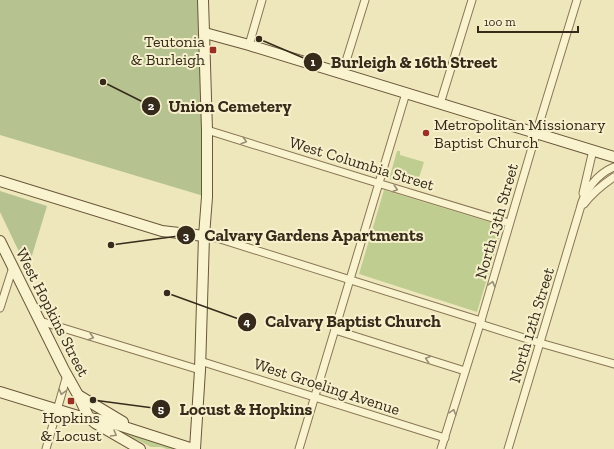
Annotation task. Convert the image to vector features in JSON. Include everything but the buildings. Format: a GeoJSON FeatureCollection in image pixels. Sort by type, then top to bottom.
{"type":"FeatureCollection","features":[{"type":"Feature","properties":{"kind":"main road"},"geometry":{"type":"LineString","coordinates":[[0,392],[89,418],[106,421],[194,449],[200,366],[204,236],[207,197],[207,130],[203,0]]}},
{"type":"Feature","properties":{"kind":"main road"},"geometry":{"type":"LineString","coordinates":[[205,33],[614,157]]}},
{"type":"Feature","properties":{"kind":"main road"},"geometry":{"type":"LineString","coordinates":[[0,181],[162,231],[204,236]]}},
{"type":"Feature","properties":{"kind":"main road","name":"West Hopkins Street"},"geometry":{"type":"LineString","coordinates":[[0,241],[89,418]]}},
{"type":"Feature","properties":{"kind":"main road"},"geometry":{"type":"LineString","coordinates":[[78,395],[139,432]]}},
{"type":"Feature","properties":{"kind":"main road"},"geometry":{"type":"LineString","coordinates":[[89,418],[140,449]]}},
{"type":"Feature","properties":{"kind":"street"},"geometry":{"type":"LineString","coordinates":[[248,46],[262,0]]}},
{"type":"Feature","properties":{"kind":"street"},"geometry":{"type":"LineString","coordinates":[[342,74],[365,0]]}},
{"type":"Feature","properties":{"kind":"street"},"geometry":{"type":"LineString","coordinates":[[440,104],[472,0]]}},
{"type":"Feature","properties":{"kind":"street","name":"North 13th Street"},"geometry":{"type":"LineString","coordinates":[[441,449],[577,0]]}},
{"type":"Feature","properties":{"kind":"street"},"geometry":{"type":"LineString","coordinates":[[299,449],[406,93]]}},
{"type":"Feature","properties":{"kind":"street","name":"West Columbia Street"},"geometry":{"type":"LineString","coordinates":[[207,130],[509,223]]}},
{"type":"Feature","properties":{"kind":"street"},"geometry":{"type":"LineString","coordinates":[[582,201],[593,150]]}},
{"type":"Feature","properties":{"kind":"street","name":"North 12th Street"},"geometry":{"type":"LineString","coordinates":[[508,449],[582,201],[588,189],[599,176],[614,167]]}},
{"type":"Feature","properties":{"kind":"street","name":"North 12th Street"},"geometry":{"type":"LineString","coordinates":[[580,209],[601,185],[614,177]]}},
{"type":"Feature","properties":{"kind":"street"},"geometry":{"type":"LineString","coordinates":[[204,236],[217,238],[350,280],[540,343],[614,364]]}},
{"type":"Feature","properties":{"kind":"street"},"geometry":{"type":"LineString","coordinates":[[0,308],[13,267]]}},
{"type":"Feature","properties":{"kind":"street","name":"West Groeling Avenue"},"geometry":{"type":"LineString","coordinates":[[40,321],[315,397],[445,438]]}},
{"type":"Feature","properties":{"kind":"street"},"geometry":{"type":"LineString","coordinates":[[335,330],[465,371]]}},
{"type":"Feature","properties":{"kind":"street"},"geometry":{"type":"LineString","coordinates":[[46,449],[67,375]]}},
{"type":"Feature","properties":{"kind":"green space"},"geometry":{"type":"Polygon","coordinates":[[[0,0],[203,0],[207,197],[0,135],[0,0]]]}},
{"type":"Feature","properties":{"kind":"green space"},"geometry":{"type":"Polygon","coordinates":[[[397,151],[400,151],[400,155],[424,162],[416,187],[389,179],[397,151]]]}},
{"type":"Feature","properties":{"kind":"green space"},"geometry":{"type":"Polygon","coordinates":[[[384,190],[503,226],[477,312],[359,274],[384,190]]]}},
{"type":"Feature","properties":{"kind":"green space"},"geometry":{"type":"Polygon","coordinates":[[[0,191],[47,206],[30,262],[23,260],[0,212],[0,191]]]}},
{"type":"Feature","properties":{"kind":"green space"},"geometry":{"type":"Polygon","coordinates":[[[127,431],[179,449],[151,447],[126,434],[127,431]]]}},
{"type":"Feature","properties":{"kind":"place","name":"Burleigh & 16th Street"},"geometry":{"type":"Point","coordinates":[259,39]}},
{"type":"Feature","properties":{"kind":"place","name":"Teutonia & Burleigh"},"geometry":{"type":"Point","coordinates":[213,50]}},
{"type":"Feature","properties":{"kind":"place","name":"Union Cemetery"},"geometry":{"type":"Point","coordinates":[103,82]}},
{"type":"Feature","properties":{"kind":"place","name":"Metropolitan Missionary Baptist Church"},"geometry":{"type":"Point","coordinates":[426,133]}},
{"type":"Feature","properties":{"kind":"place","name":"Calvary Gardens Apartments"},"geometry":{"type":"Point","coordinates":[111,245]}},
{"type":"Feature","properties":{"kind":"place","name":"Calvary Baptist Church"},"geometry":{"type":"Point","coordinates":[167,293]}},
{"type":"Feature","properties":{"kind":"place","name":"Locust & Hopkins"},"geometry":{"type":"Point","coordinates":[93,400]}},
{"type":"Feature","properties":{"kind":"place","name":"Hopkins & Locust"},"geometry":{"type":"Point","coordinates":[71,401]}}]}
